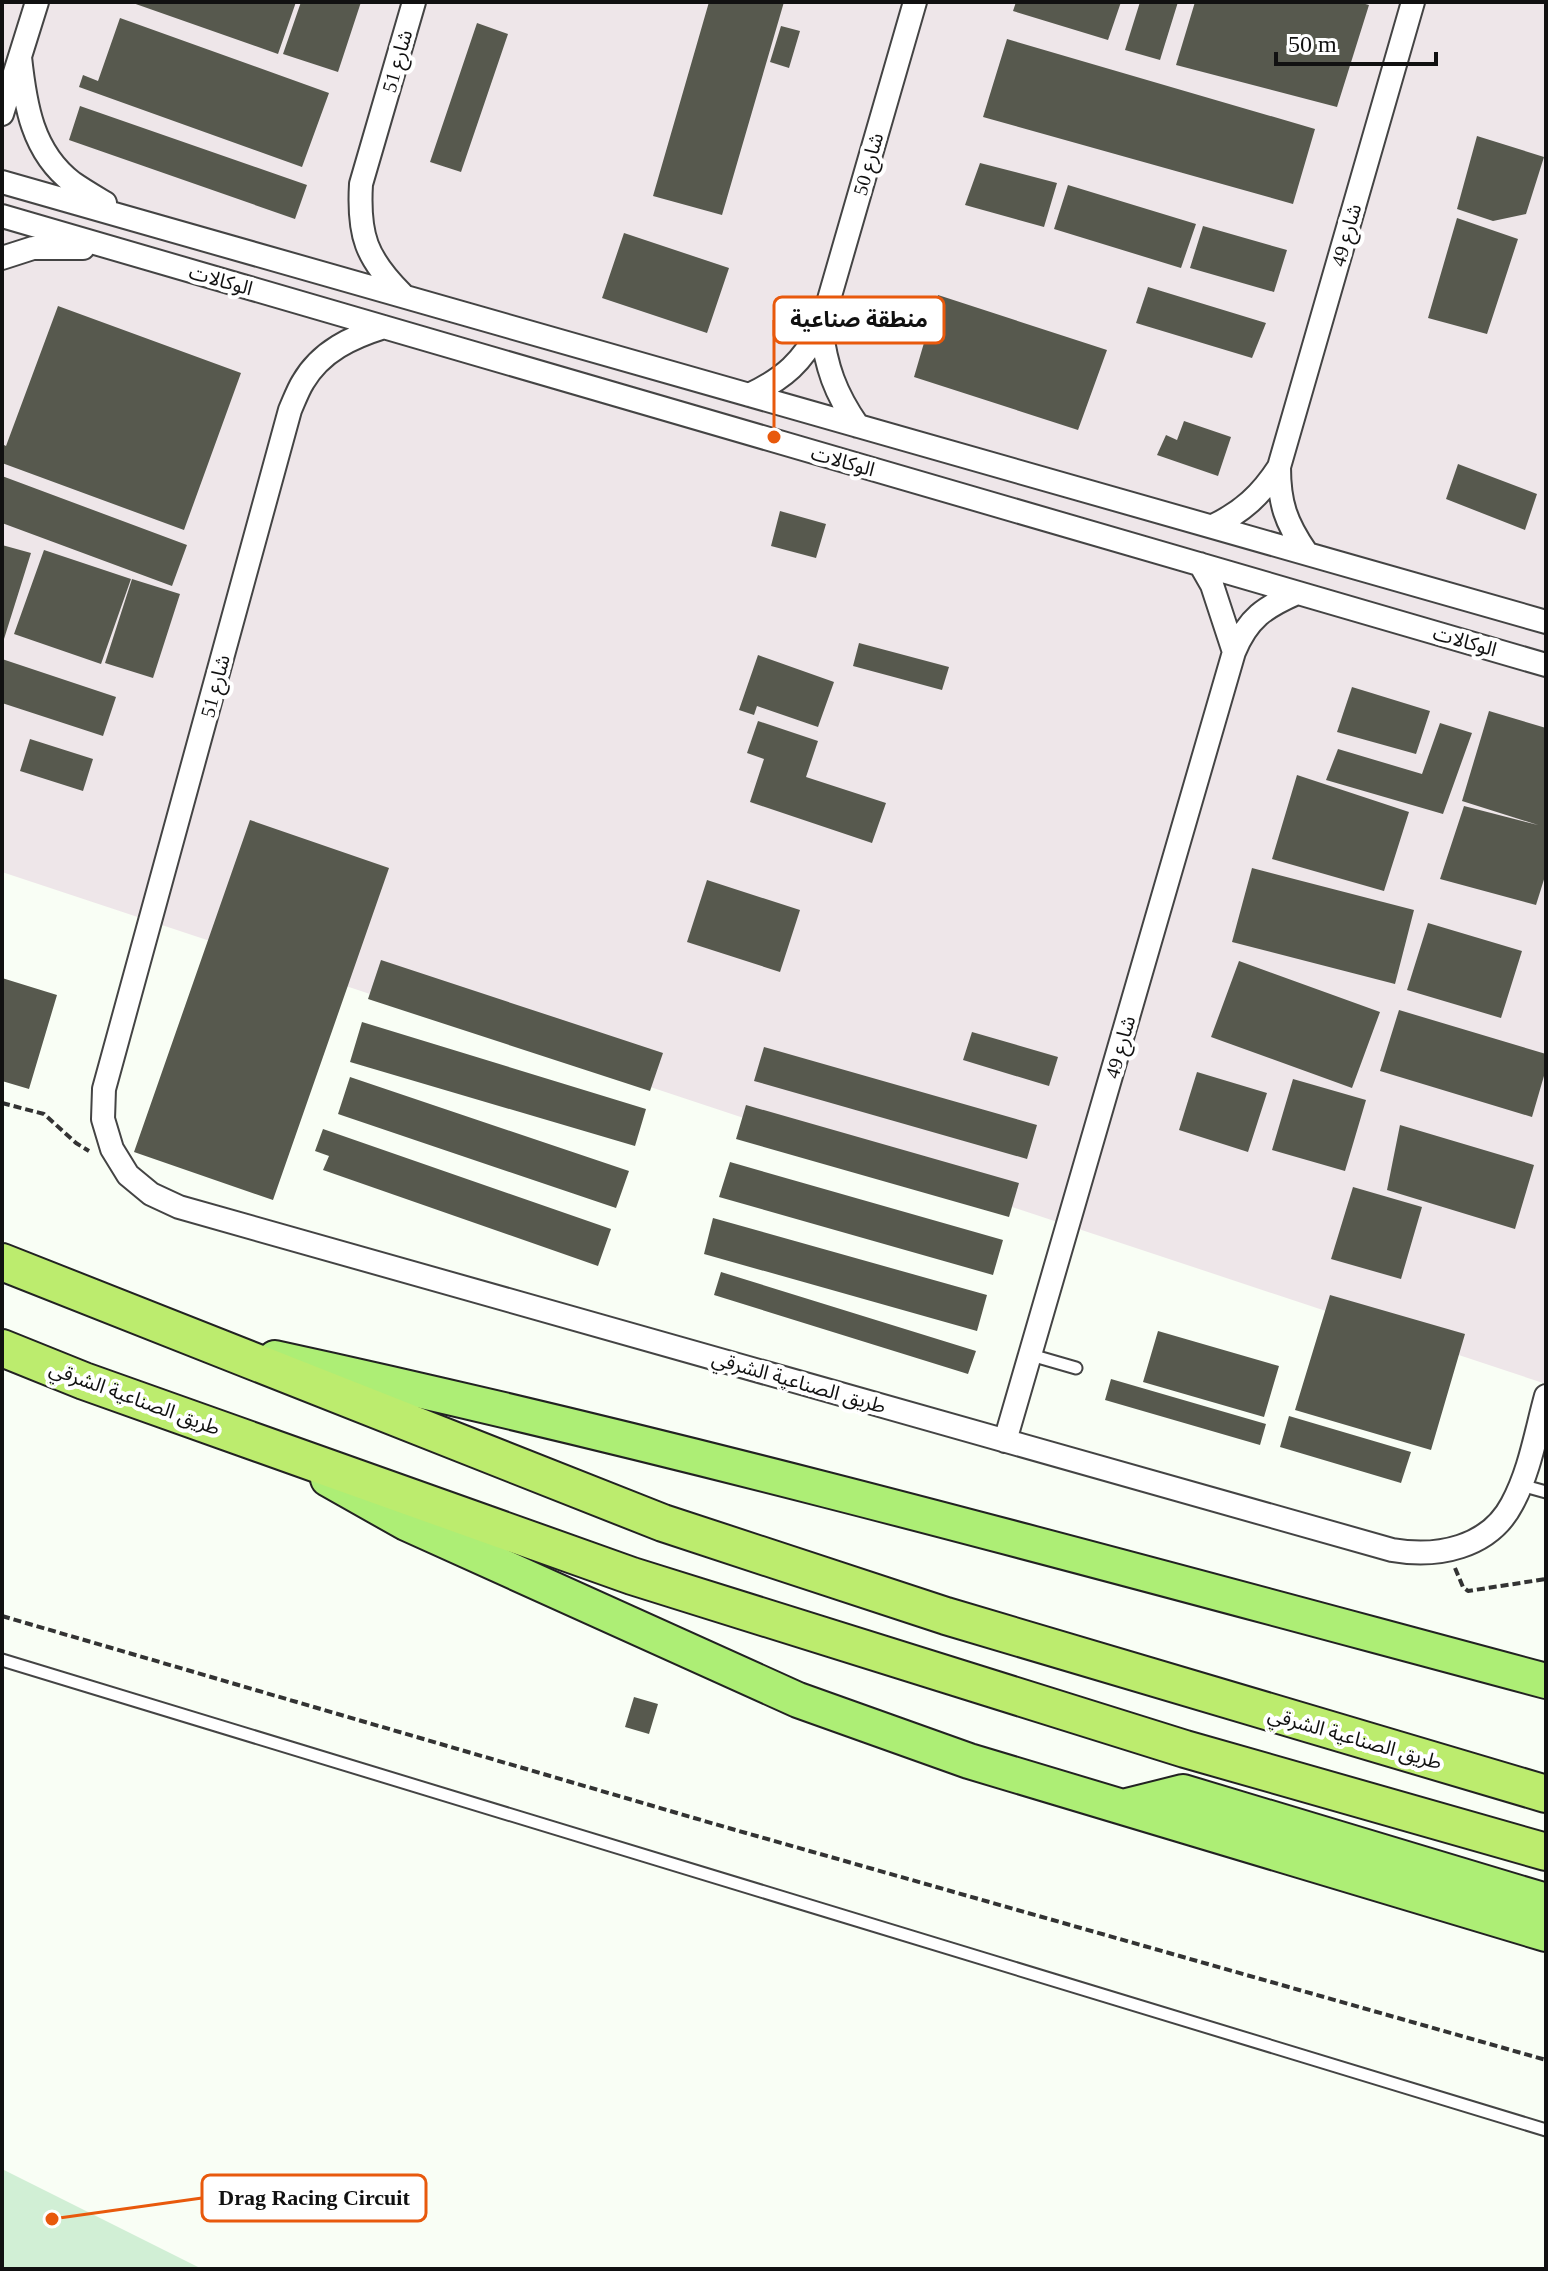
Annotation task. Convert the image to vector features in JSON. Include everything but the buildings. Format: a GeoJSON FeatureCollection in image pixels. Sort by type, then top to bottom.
{"type":"FeatureCollection","features":[{"type":"Feature","properties":{"kind":"highway","name":"طريق الصناعية الشرقي"},"geometry":{"type":"LineString","coordinates":[[2,1262],[663,1523],[946,1616],[1546,1794]]}},
{"type":"Feature","properties":{"kind":"highway","name":"طريق الصناعية الشرقي"},"geometry":{"type":"LineString","coordinates":[[2,1348],[84,1381],[632,1576],[1185,1749],[1546,1852]]}},
{"type":"Feature","properties":{"kind":"main road","name":"طريق الصناعية الشرقي"},"geometry":{"type":"LineString","coordinates":[[215,1345],[405,1386],[926,1515],[1546,1681]]}},
{"type":"Feature","properties":{"kind":"main road","name":"طريق الصناعية الشرقي"},"geometry":{"type":"LineString","coordinates":[[268,1445],[406,1523],[798,1700],[969,1761],[1546,1934]]}},
{"type":"Feature","properties":{"kind":"main road"},"geometry":{"type":"LineString","coordinates":[[1123,1807],[1183,1792],[1546,1901]]}},
{"type":"Feature","properties":{"kind":"street"},"geometry":{"type":"LineString","coordinates":[[2,114],[37,2]]}},
{"type":"Feature","properties":{"kind":"street","name":"شارع 51"},"geometry":{"type":"LineString","coordinates":[[403,295],[381,273],[373,259],[366,246],[359,215],[361,184],[414,2]]}},
{"type":"Feature","properties":{"kind":"street","name":"شارع 50"},"geometry":{"type":"LineString","coordinates":[[749,395],[772,384],[792,368],[809,349],[821,327],[915,2]]}},
{"type":"Feature","properties":{"kind":"street","name":"شارع 49"},"geometry":{"type":"LineString","coordinates":[[1306,552],[1284,513],[1279,490],[1279,467],[1413,2]]}},
{"type":"Feature","properties":{"kind":"street"},"geometry":{"type":"LineString","coordinates":[[20,57],[27,110],[48,157],[71,181],[126,217]]}},
{"type":"Feature","properties":{"kind":"street","name":"الوكالات"},"geometry":{"type":"LineString","coordinates":[[2,182],[1546,622]]}},
{"type":"Feature","properties":{"kind":"street","name":"الوكالات"},"geometry":{"type":"LineString","coordinates":[[2,216],[1546,665]]}},
{"type":"Feature","properties":{"kind":"street"},"geometry":{"type":"LineString","coordinates":[[2,258],[33,248],[109,247]]}},
{"type":"Feature","properties":{"kind":"street","name":"شارع 51"},"geometry":{"type":"LineString","coordinates":[[104,1089],[290,410],[304,380],[325,355],[353,337],[384,327]]}},
{"type":"Feature","properties":{"kind":"street","name":"شارع 50"},"geometry":{"type":"LineString","coordinates":[[821,327],[831,379],[858,426]]}},
{"type":"Feature","properties":{"kind":"street","name":"شارع 49"},"geometry":{"type":"LineString","coordinates":[[1213,526],[1233,517],[1251,503],[1279,467]]}},
{"type":"Feature","properties":{"kind":"street"},"geometry":{"type":"LineString","coordinates":[[1200,564],[1212,585],[1234,652]]}},
{"type":"Feature","properties":{"kind":"street","name":"شارع 49"},"geometry":{"type":"LineString","coordinates":[[1005,1441],[1234,652],[1242,632],[1255,617],[1275,602],[1297,593]]}},
{"type":"Feature","properties":{"kind":"street","name":"طريق الصناعية الشرقي"},"geometry":{"type":"LineString","coordinates":[[104,1089],[103,1119],[107,1134],[128,1175],[151,1194],[179,1207],[1392,1550],[1414,1554],[1447,1551],[1479,1538],[1497,1524],[1511,1506],[1524,1475],[1546,1396]]}},
{"type":"Feature","properties":{"kind":"lane"},"geometry":{"type":"LineString","coordinates":[[1031,1355],[1076,1368]]}},
{"type":"Feature","properties":{"kind":"lane"},"geometry":{"type":"LineString","coordinates":[[1524,1475],[1546,1492]]}},
{"type":"Feature","properties":{"kind":"lane"},"geometry":{"type":"LineString","coordinates":[[2,1660],[1546,2130]]}},
{"type":"Feature","properties":{"kind":"path"},"geometry":{"type":"LineString","coordinates":[[2,1103],[44,1114],[89,1151]]}},
{"type":"Feature","properties":{"kind":"path"},"geometry":{"type":"LineString","coordinates":[[1447,1551],[1463,1587],[1468,1591],[1546,1579]]}},
{"type":"Feature","properties":{"kind":"path"},"geometry":{"type":"LineString","coordinates":[[2,1616],[725,1827],[1546,2060]]}},
{"type":"Feature","properties":{"kind":"shaded area"},"geometry":{"type":"Polygon","coordinates":[[[2,2],[1546,2],[1546,1384],[2,872],[2,2]]]}},
{"type":"Feature","properties":{"kind":"green space"},"geometry":{"type":"Polygon","coordinates":[[[2,2169],[202,2269],[2,2269],[2,2169]]]}},
{"type":"Feature","properties":{"kind":"place","name":"منطقة صناعية"},"geometry":{"type":"Point","coordinates":[774,437]}},
{"type":"Feature","properties":{"kind":"place","name":"Drag Racing Circuit"},"geometry":{"type":"Point","coordinates":[52,2219]}}]}
